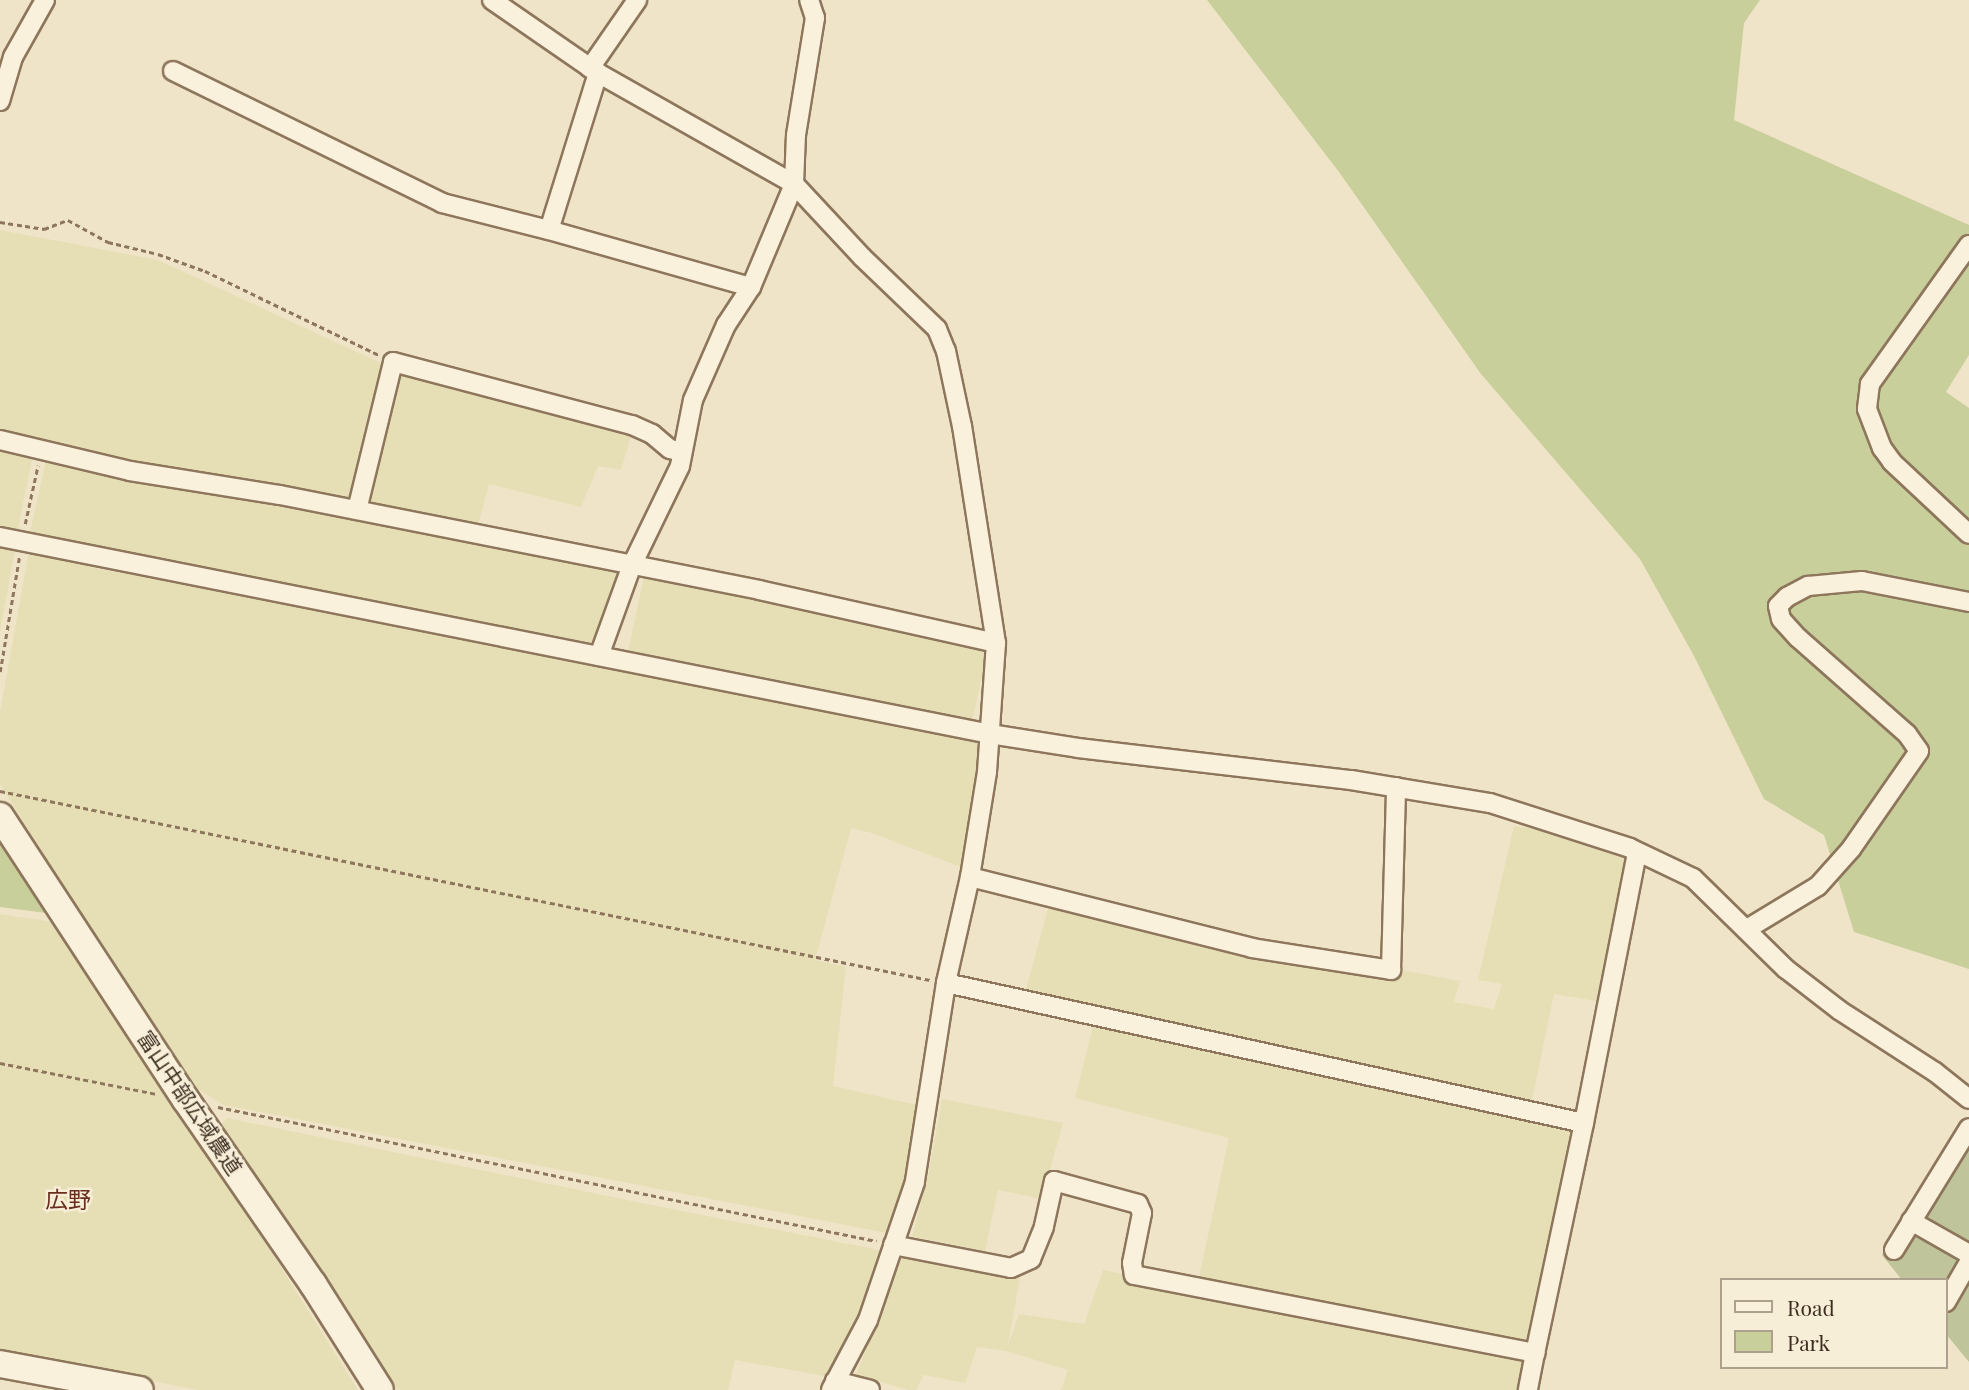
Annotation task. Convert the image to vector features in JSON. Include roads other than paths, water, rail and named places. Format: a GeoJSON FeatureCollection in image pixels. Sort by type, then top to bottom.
{"type":"FeatureCollection","features":[{"type":"Feature","properties":{"kind":"street"},"geometry":{"type":"LineString","coordinates":[[0,101],[13,57],[45,0]]}},
{"type":"Feature","properties":{"kind":"street"},"geometry":{"type":"LineString","coordinates":[[492,0],[550,37],[594,71],[794,184],[862,257],[937,329],[946,351],[962,426],[996,643],[990,734],[970,877],[946,983],[915,1182],[868,1320],[833,1386],[870,1390]]}},
{"type":"Feature","properties":{"kind":"street"},"geometry":{"type":"LineString","coordinates":[[549,230],[594,71],[637,0]]}},
{"type":"Feature","properties":{"kind":"street"},"geometry":{"type":"LineString","coordinates":[[599,656],[632,565],[680,466],[693,400],[726,325],[751,287],[794,184],[796,135],[813,48],[815,18],[809,0]]}},
{"type":"Feature","properties":{"kind":"street"},"geometry":{"type":"LineString","coordinates":[[173,71],[442,203],[751,287]]}},
{"type":"Feature","properties":{"kind":"street"},"geometry":{"type":"LineString","coordinates":[[1969,244],[1870,384],[1867,409],[1882,448],[1892,462],[1969,534]]}},
{"type":"Feature","properties":{"kind":"street"},"geometry":{"type":"LineString","coordinates":[[356,510],[393,362],[632,425],[652,434],[670,449],[682,452]]}},
{"type":"Feature","properties":{"kind":"street"},"geometry":{"type":"LineString","coordinates":[[0,440],[130,471],[356,510],[926,625],[996,643]]}},
{"type":"Feature","properties":{"kind":"street"},"geometry":{"type":"LineString","coordinates":[[0,537],[990,734],[1078,748],[1396,787],[1490,803],[1568,826],[1693,878],[1786,969],[1839,1010],[1935,1072],[1969,1099]]}},
{"type":"Feature","properties":{"kind":"street"},"geometry":{"type":"LineString","coordinates":[[1747,929],[1818,887],[1851,849],[1919,751],[1907,734],[1798,638],[1781,619],[1778,606],[1787,597],[1808,586],[1862,581],[1969,602]]}},
{"type":"Feature","properties":{"kind":"street"},"geometry":{"type":"LineString","coordinates":[[970,877],[1252,948],[1391,970],[1396,787]]}},
{"type":"Feature","properties":{"kind":"street","name":"富山中部広域農道"},"geometry":{"type":"LineString","coordinates":[[0,816],[186,1100],[248,1186],[380,1390]]}},
{"type":"Feature","properties":{"kind":"street"},"geometry":{"type":"LineString","coordinates":[[1528,1390],[1637,853]]}},
{"type":"Feature","properties":{"kind":"street"},"geometry":{"type":"LineString","coordinates":[[946,983],[1584,1123]]}},
{"type":"Feature","properties":{"kind":"street"},"geometry":{"type":"LineString","coordinates":[[1894,1250],[1969,1128]]}},
{"type":"Feature","properties":{"kind":"street"},"geometry":{"type":"LineString","coordinates":[[893,1245],[1011,1268],[1031,1259],[1044,1226],[1054,1181],[1138,1204],[1142,1213],[1132,1263],[1134,1275],[1535,1353]]}},
{"type":"Feature","properties":{"kind":"street"},"geometry":{"type":"LineString","coordinates":[[1911,1221],[1969,1254]]}},
{"type":"Feature","properties":{"kind":"street"},"geometry":{"type":"LineString","coordinates":[[1948,1300],[1964,1282],[1969,1262]]}},
{"type":"Feature","properties":{"kind":"street"},"geometry":{"type":"LineString","coordinates":[[0,1364],[140,1390]]}},
{"type":"Feature","properties":{"kind":"district","name":"広野"},"geometry":{"type":"Point","coordinates":[68,1199]}}]}
